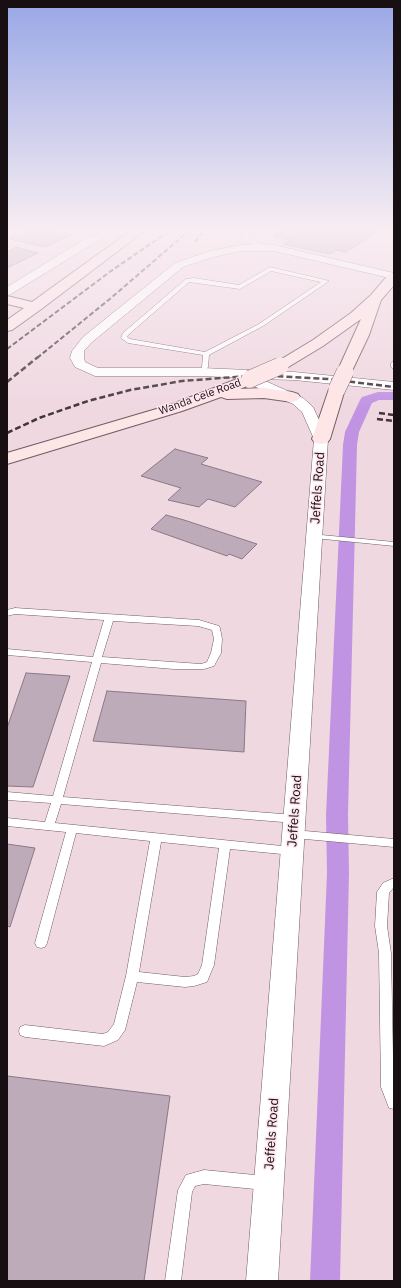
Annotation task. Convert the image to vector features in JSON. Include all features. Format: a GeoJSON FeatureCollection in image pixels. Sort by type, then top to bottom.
{"type":"FeatureCollection","features":[{"type":"Feature","properties":{"kind":"main road"},"geometry":{"type":"LineString","coordinates":[[7,328],[59,289]]}},
{"type":"Feature","properties":{"kind":"main road"},"geometry":{"type":"LineString","coordinates":[[321,439],[337,389],[362,335],[376,298],[383,289]]}},
{"type":"Feature","properties":{"kind":"main road","name":"Wanda Cele Road"},"geometry":{"type":"LineString","coordinates":[[15,457],[176,408],[214,394],[280,366],[318,343],[356,316],[376,298]]}},
{"type":"Feature","properties":{"kind":"main road"},"geometry":{"type":"LineString","coordinates":[[7,300],[35,307]]}},
{"type":"Feature","properties":{"kind":"main road"},"geometry":{"type":"LineString","coordinates":[[214,394],[264,393],[292,397]]}},
{"type":"Feature","properties":{"kind":"street"},"geometry":{"type":"LineString","coordinates":[[150,289],[87,340],[78,351],[80,364],[95,372],[202,372],[294,376],[394,386]]}},
{"type":"Feature","properties":{"kind":"street","name":"Jeffels Road"},"geometry":{"type":"LineString","coordinates":[[244,381],[268,386],[292,397],[308,410],[321,439],[262,1281]]}},
{"type":"Feature","properties":{"kind":"lane"},"geometry":{"type":"LineString","coordinates":[[177,289],[125,334],[124,338],[128,341],[206,354],[261,326],[314,289]]}},
{"type":"Feature","properties":{"kind":"lane"},"geometry":{"type":"LineString","coordinates":[[202,372],[206,367],[206,354]]}},
{"type":"Feature","properties":{"kind":"lane"},"geometry":{"type":"LineString","coordinates":[[314,536],[394,544]]}},
{"type":"Feature","properties":{"kind":"lane"},"geometry":{"type":"LineString","coordinates":[[7,613],[15,611],[199,623],[216,628],[218,639],[216,653],[211,664],[201,667],[7,652]]}},
{"type":"Feature","properties":{"kind":"lane"},"geometry":{"type":"LineString","coordinates":[[49,826],[109,618]]}},
{"type":"Feature","properties":{"kind":"lane"},"geometry":{"type":"LineString","coordinates":[[7,796],[57,800],[293,835],[394,842]]}},
{"type":"Feature","properties":{"kind":"lane"},"geometry":{"type":"LineString","coordinates":[[7,822],[225,844],[293,835]]}},
{"type":"Feature","properties":{"kind":"lane"},"geometry":{"type":"LineString","coordinates":[[41,942],[72,829]]}},
{"type":"Feature","properties":{"kind":"lane"},"geometry":{"type":"LineString","coordinates":[[25,1031],[104,1040],[113,1036],[120,1026],[132,976],[156,837]]}},
{"type":"Feature","properties":{"kind":"lane"},"geometry":{"type":"LineString","coordinates":[[132,976],[185,982],[203,978],[208,965],[225,844]]}},
{"type":"Feature","properties":{"kind":"lane"},"geometry":{"type":"LineString","coordinates":[[394,882],[387,886],[383,892],[381,926],[385,953],[388,1087],[394,1103]]}},
{"type":"Feature","properties":{"kind":"lane"},"geometry":{"type":"LineString","coordinates":[[173,1281],[185,1190],[191,1180],[204,1177],[269,1183]]}},
{"type":"Feature","properties":{"kind":"building"},"geometry":{"type":"Polygon","coordinates":[[[175,449],[208,458],[201,464],[262,482],[235,507],[208,499],[199,507],[168,500],[181,488],[141,476],[175,449]]]}},
{"type":"Feature","properties":{"kind":"building"},"geometry":{"type":"Polygon","coordinates":[[[166,515],[257,544],[242,559],[229,554],[227,556],[151,529],[166,515]]]}},
{"type":"Feature","properties":{"kind":"building"},"geometry":{"type":"Polygon","coordinates":[[[26,673],[70,676],[33,787],[7,786],[7,728],[26,673]]]}},
{"type":"Feature","properties":{"kind":"building"},"geometry":{"type":"Polygon","coordinates":[[[107,691],[246,701],[244,752],[93,741],[107,691]]]}},
{"type":"Feature","properties":{"kind":"building"},"geometry":{"type":"Polygon","coordinates":[[[7,844],[35,848],[10,927],[7,926],[7,844]]]}},
{"type":"Feature","properties":{"kind":"building"},"geometry":{"type":"Polygon","coordinates":[[[7,1076],[170,1096],[144,1281],[7,1281],[7,1076]]]}},
{"type":"Feature","properties":{"kind":"waterway"},"geometry":{"type":"LineString","coordinates":[[325,1281],[338,873],[337,815],[350,445],[352,432],[367,400],[378,396],[394,396]]}},
{"type":"Feature","properties":{"kind":"railway"},"geometry":{"type":"LineString","coordinates":[[7,349],[87,289]]}},
{"type":"Feature","properties":{"kind":"railway"},"geometry":{"type":"LineString","coordinates":[[37,358],[121,289]]}},
{"type":"Feature","properties":{"kind":"railway"},"geometry":{"type":"LineString","coordinates":[[7,382],[38,357]]}},
{"type":"Feature","properties":{"kind":"railway"},"geometry":{"type":"LineString","coordinates":[[7,433],[39,418],[88,401],[130,390],[182,381],[248,376],[272,376],[328,379],[394,387]]}},
{"type":"Feature","properties":{"kind":"railway"},"geometry":{"type":"LineString","coordinates":[[379,413],[394,415]]}},
{"type":"Feature","properties":{"kind":"railway"},"geometry":{"type":"LineString","coordinates":[[377,419],[394,421]]}}]}
